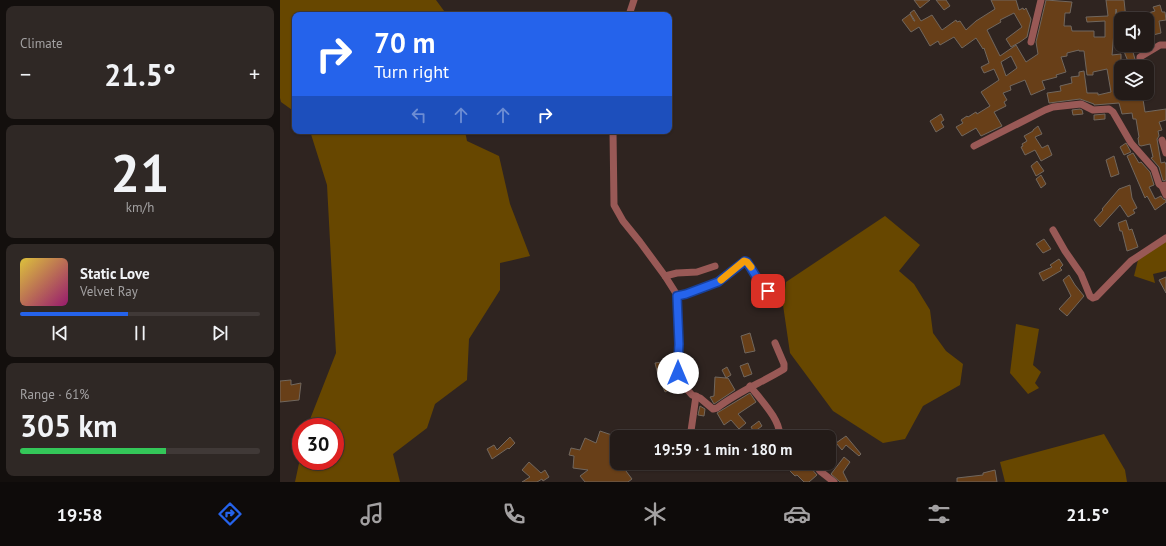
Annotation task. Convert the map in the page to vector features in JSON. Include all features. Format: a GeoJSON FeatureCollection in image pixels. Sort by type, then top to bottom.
{"type":"FeatureCollection","features":[{"type":"Feature","properties":{"kind":"street"},"geometry":{"type":"LineString","coordinates":[[630,12],[634,0]]}},
{"type":"Feature","properties":{"kind":"street"},"geometry":{"type":"LineString","coordinates":[[1031,42],[1040,0]]}},
{"type":"Feature","properties":{"kind":"street"},"geometry":{"type":"LineString","coordinates":[[1140,60],[1140,57],[1160,45],[1166,45]]}},
{"type":"Feature","properties":{"kind":"street"},"geometry":{"type":"LineString","coordinates":[[974,146],[1053,107],[1080,104],[1093,110],[1109,109],[1113,112],[1131,143],[1154,169],[1159,184],[1164,185],[1166,195]]}},
{"type":"Feature","properties":{"kind":"street"},"geometry":{"type":"LineString","coordinates":[[613,134],[614,205],[623,221],[665,276],[677,296],[679,344],[678,373],[685,387],[713,409],[717,408],[750,386],[784,369],[784,364],[775,343]]}},
{"type":"Feature","properties":{"kind":"street"},"geometry":{"type":"LineString","coordinates":[[1162,140],[1166,153]]}},
{"type":"Feature","properties":{"kind":"street"},"geometry":{"type":"LineString","coordinates":[[1052,230],[1080,274],[1090,296],[1093,298],[1096,297],[1131,261],[1166,238]]}},
{"type":"Feature","properties":{"kind":"street"},"geometry":{"type":"LineString","coordinates":[[677,296],[718,282],[745,261],[768,291]]}},
{"type":"Feature","properties":{"kind":"street"},"geometry":{"type":"LineString","coordinates":[[665,276],[677,273],[697,272],[715,266]]}},
{"type":"Feature","properties":{"kind":"street"},"geometry":{"type":"LineString","coordinates":[[750,386],[776,421],[779,430]]}},
{"type":"Feature","properties":{"kind":"street"},"geometry":{"type":"LineString","coordinates":[[691,430],[696,396]]}},
{"type":"Feature","properties":{"kind":"street"},"geometry":{"type":"LineString","coordinates":[[819,470],[834,482]]}},
{"type":"Feature","properties":{"kind":"shaded area"},"geometry":{"type":"Polygon","coordinates":[[[280,0],[436,0],[445,12],[292,12],[292,110],[281,102],[280,0]]]}},
{"type":"Feature","properties":{"kind":"shaded area"},"geometry":{"type":"Polygon","coordinates":[[[311,134],[466,134],[467,141],[499,156],[510,204],[530,256],[500,263],[500,290],[469,339],[467,380],[435,404],[427,428],[393,454],[400,482],[295,482],[298,470],[344,470],[344,418],[311,418],[336,353],[327,185],[311,134]]]}},
{"type":"Feature","properties":{"kind":"shaded area"},"geometry":{"type":"Polygon","coordinates":[[[885,216],[920,245],[899,271],[914,284],[930,310],[933,333],[946,351],[963,364],[960,385],[923,406],[905,439],[883,443],[833,411],[790,353],[783,305],[786,282],[885,216]]]}},
{"type":"Feature","properties":{"kind":"shaded area"},"geometry":{"type":"Polygon","coordinates":[[[1166,237],[1166,271],[1153,274],[1155,283],[1134,276],[1138,260],[1166,237]]]}},
{"type":"Feature","properties":{"kind":"shaded area"},"geometry":{"type":"Polygon","coordinates":[[[1016,324],[1039,329],[1033,365],[1041,372],[1035,383],[1039,388],[1028,394],[1010,373],[1016,324]]]}},
{"type":"Feature","properties":{"kind":"shaded area"},"geometry":{"type":"Polygon","coordinates":[[[1104,434],[1125,470],[1127,482],[1005,482],[1000,462],[1104,434]]]}},
{"type":"Feature","properties":{"kind":"building"},"geometry":{"type":"Polygon","coordinates":[[[914,0],[930,0],[920,8],[914,0]]]}},
{"type":"Feature","properties":{"kind":"building"},"geometry":{"type":"Polygon","coordinates":[[[936,0],[946,0],[950,6],[944,10],[936,0]]]}},
{"type":"Feature","properties":{"kind":"building"},"geometry":{"type":"Polygon","coordinates":[[[991,0],[1016,0],[1019,10],[1023,8],[1024,10],[1026,8],[1031,19],[1027,37],[1020,42],[1011,47],[1006,39],[1022,27],[1014,13],[1000,20],[1001,22],[987,30],[1000,56],[1016,45],[1026,62],[1038,54],[1036,42],[1046,0],[1072,2],[1070,13],[1065,13],[1064,26],[1071,26],[1072,31],[1094,31],[1094,37],[1105,37],[1105,21],[1087,22],[1086,17],[1108,16],[1106,0],[1124,0],[1125,12],[1117,12],[1116,9],[1116,12],[1114,12],[1112,55],[1121,54],[1121,60],[1114,60],[1114,100],[1143,100],[1145,112],[1166,109],[1166,120],[1159,122],[1162,130],[1158,131],[1159,136],[1157,139],[1161,163],[1165,162],[1166,165],[1166,180],[1163,181],[1159,167],[1151,158],[1153,157],[1150,144],[1139,145],[1136,119],[1133,119],[1132,113],[1122,114],[1119,103],[1094,105],[1080,99],[1049,103],[1047,93],[1061,91],[1060,86],[1072,83],[1071,77],[1079,76],[1079,72],[1084,71],[1087,93],[1098,93],[1098,95],[1111,92],[1107,69],[1093,72],[1093,75],[1087,75],[1084,51],[1079,50],[1067,53],[1067,56],[1061,57],[1066,72],[1056,75],[1057,77],[1042,81],[1045,89],[1031,95],[1025,80],[1010,86],[1011,90],[1003,93],[1007,100],[1004,102],[1006,106],[994,112],[1002,126],[981,136],[976,128],[962,136],[956,127],[963,123],[961,120],[967,116],[968,117],[976,112],[977,114],[990,106],[981,92],[999,80],[994,69],[984,73],[981,67],[989,63],[984,48],[983,49],[976,38],[962,48],[954,37],[940,45],[938,41],[930,46],[919,27],[911,32],[902,20],[910,14],[915,21],[910,13],[914,10],[921,21],[932,15],[942,30],[956,20],[957,22],[960,21],[966,30],[976,21],[995,9],[991,0]],[[1011,56],[1001,62],[1006,76],[1017,68],[1011,56]]]}},
{"type":"Feature","properties":{"kind":"building"},"geometry":{"type":"Polygon","coordinates":[[[1160,5],[1162,12],[1165,12],[1166,20],[1159,21],[1161,33],[1154,35],[1154,12],[1152,12],[1155,11],[1153,7],[1160,5]]]}},
{"type":"Feature","properties":{"kind":"building"},"geometry":{"type":"Polygon","coordinates":[[[1125,52],[1133,52],[1135,60],[1128,60],[1125,52]]]}},
{"type":"Feature","properties":{"kind":"building"},"geometry":{"type":"Polygon","coordinates":[[[1072,110],[1082,110],[1083,114],[1073,115],[1072,110]]]}},
{"type":"Feature","properties":{"kind":"building"},"geometry":{"type":"Polygon","coordinates":[[[941,114],[944,120],[941,122],[944,127],[936,132],[930,121],[941,114]]]}},
{"type":"Feature","properties":{"kind":"building"},"geometry":{"type":"Polygon","coordinates":[[[1105,114],[1105,119],[1094,120],[1094,115],[1105,114]]]}},
{"type":"Feature","properties":{"kind":"building"},"geometry":{"type":"Polygon","coordinates":[[[1038,126],[1042,134],[1035,137],[1042,148],[1048,145],[1052,155],[1041,161],[1035,150],[1025,155],[1021,147],[1023,146],[1022,144],[1027,141],[1024,136],[1038,126]]]}},
{"type":"Feature","properties":{"kind":"building"},"geometry":{"type":"Polygon","coordinates":[[[1126,143],[1131,152],[1124,155],[1120,147],[1126,143]]]}},
{"type":"Feature","properties":{"kind":"building"},"geometry":{"type":"Polygon","coordinates":[[[1133,153],[1139,163],[1141,162],[1150,172],[1154,185],[1149,187],[1155,199],[1161,196],[1166,200],[1166,202],[1155,210],[1147,196],[1145,198],[1127,156],[1133,153]]]}},
{"type":"Feature","properties":{"kind":"building"},"geometry":{"type":"Polygon","coordinates":[[[1114,156],[1119,174],[1111,177],[1106,160],[1114,156]]]}},
{"type":"Feature","properties":{"kind":"building"},"geometry":{"type":"Polygon","coordinates":[[[1037,161],[1044,171],[1036,176],[1031,166],[1037,161]]]}},
{"type":"Feature","properties":{"kind":"building"},"geometry":{"type":"Polygon","coordinates":[[[1041,175],[1046,184],[1041,188],[1036,179],[1041,175]]]}},
{"type":"Feature","properties":{"kind":"building"},"geometry":{"type":"Polygon","coordinates":[[[1130,185],[1132,198],[1137,208],[1133,210],[1135,213],[1128,217],[1120,205],[1100,227],[1094,220],[1119,189],[1130,185]]]}},
{"type":"Feature","properties":{"kind":"building"},"geometry":{"type":"Polygon","coordinates":[[[1126,220],[1129,230],[1132,229],[1138,247],[1127,251],[1122,231],[1120,231],[1118,223],[1126,220]]]}},
{"type":"Feature","properties":{"kind":"building"},"geometry":{"type":"Polygon","coordinates":[[[1044,239],[1051,249],[1043,253],[1036,244],[1044,239]]]}},
{"type":"Feature","properties":{"kind":"building"},"geometry":{"type":"Polygon","coordinates":[[[1059,259],[1063,265],[1060,268],[1062,270],[1043,281],[1039,273],[1052,267],[1050,265],[1059,259]]]}},
{"type":"Feature","properties":{"kind":"building"},"geometry":{"type":"Polygon","coordinates":[[[1069,275],[1084,296],[1067,316],[1059,309],[1071,296],[1063,280],[1069,275]]]}},
{"type":"Feature","properties":{"kind":"building"},"geometry":{"type":"Polygon","coordinates":[[[1166,277],[1166,293],[1159,280],[1166,277]]]}},
{"type":"Feature","properties":{"kind":"building"},"geometry":{"type":"Polygon","coordinates":[[[750,333],[755,351],[745,353],[741,336],[750,333]]]}},
{"type":"Feature","properties":{"kind":"building"},"geometry":{"type":"Polygon","coordinates":[[[669,355],[673,355],[673,373],[680,388],[673,390],[673,388],[665,392],[655,363],[670,361],[669,355]]]}},
{"type":"Feature","properties":{"kind":"building"},"geometry":{"type":"Polygon","coordinates":[[[748,363],[752,374],[744,377],[740,366],[748,363]]]}},
{"type":"Feature","properties":{"kind":"building"},"geometry":{"type":"Polygon","coordinates":[[[727,367],[731,375],[726,378],[722,370],[727,367]]]}},
{"type":"Feature","properties":{"kind":"building"},"geometry":{"type":"Polygon","coordinates":[[[715,377],[728,378],[735,390],[714,404],[710,397],[714,396],[715,377]]]}},
{"type":"Feature","properties":{"kind":"building"},"geometry":{"type":"Polygon","coordinates":[[[291,380],[291,385],[301,383],[299,400],[280,402],[280,381],[291,380]]]}},
{"type":"Feature","properties":{"kind":"building"},"geometry":{"type":"Polygon","coordinates":[[[750,393],[756,402],[738,414],[746,423],[739,429],[731,420],[724,425],[717,413],[750,393]]]}},
{"type":"Feature","properties":{"kind":"building"},"geometry":{"type":"Polygon","coordinates":[[[700,406],[705,409],[704,416],[698,415],[700,406]]]}},
{"type":"Feature","properties":{"kind":"building"},"geometry":{"type":"Polygon","coordinates":[[[759,421],[762,426],[757,430],[753,430],[751,427],[759,421]]]}},
{"type":"Feature","properties":{"kind":"building"},"geometry":{"type":"Polygon","coordinates":[[[600,431],[610,434],[610,470],[625,470],[632,479],[628,482],[585,482],[580,476],[588,470],[573,468],[574,456],[569,455],[571,448],[580,450],[585,438],[596,443],[600,431]]]}},
{"type":"Feature","properties":{"kind":"building"},"geometry":{"type":"Polygon","coordinates":[[[846,436],[861,454],[859,456],[846,445],[842,450],[836,443],[846,436]]]}},
{"type":"Feature","properties":{"kind":"building"},"geometry":{"type":"Polygon","coordinates":[[[510,437],[515,443],[509,449],[508,448],[492,459],[487,449],[494,445],[497,450],[510,437]]]}},
{"type":"Feature","properties":{"kind":"building"},"geometry":{"type":"Polygon","coordinates":[[[844,457],[850,462],[843,472],[848,482],[840,482],[831,474],[834,470],[836,470],[836,467],[844,457]]]}},
{"type":"Feature","properties":{"kind":"building"},"geometry":{"type":"Polygon","coordinates":[[[529,462],[541,473],[545,470],[549,477],[543,481],[542,479],[537,482],[522,482],[530,477],[522,470],[529,462]]]}},
{"type":"Feature","properties":{"kind":"building"},"geometry":{"type":"Polygon","coordinates":[[[789,470],[813,470],[817,475],[809,482],[804,482],[797,475],[795,476],[789,470]]]}},
{"type":"Feature","properties":{"kind":"building"},"geometry":{"type":"Polygon","coordinates":[[[995,470],[997,482],[957,482],[957,478],[983,475],[983,473],[995,470]]]}},
{"type":"Feature","properties":{"kind":"slow traffic"},"geometry":{"type":"LineString","coordinates":[[721,280],[744,261],[751,267]]}},
{"type":"Feature","properties":{"kind":"route"},"geometry":{"type":"LineString","coordinates":[[678,373],[679,344],[677,296],[714,284],[724,279],[744,261],[747,262],[752,268],[761,285],[768,291]]}}]}
